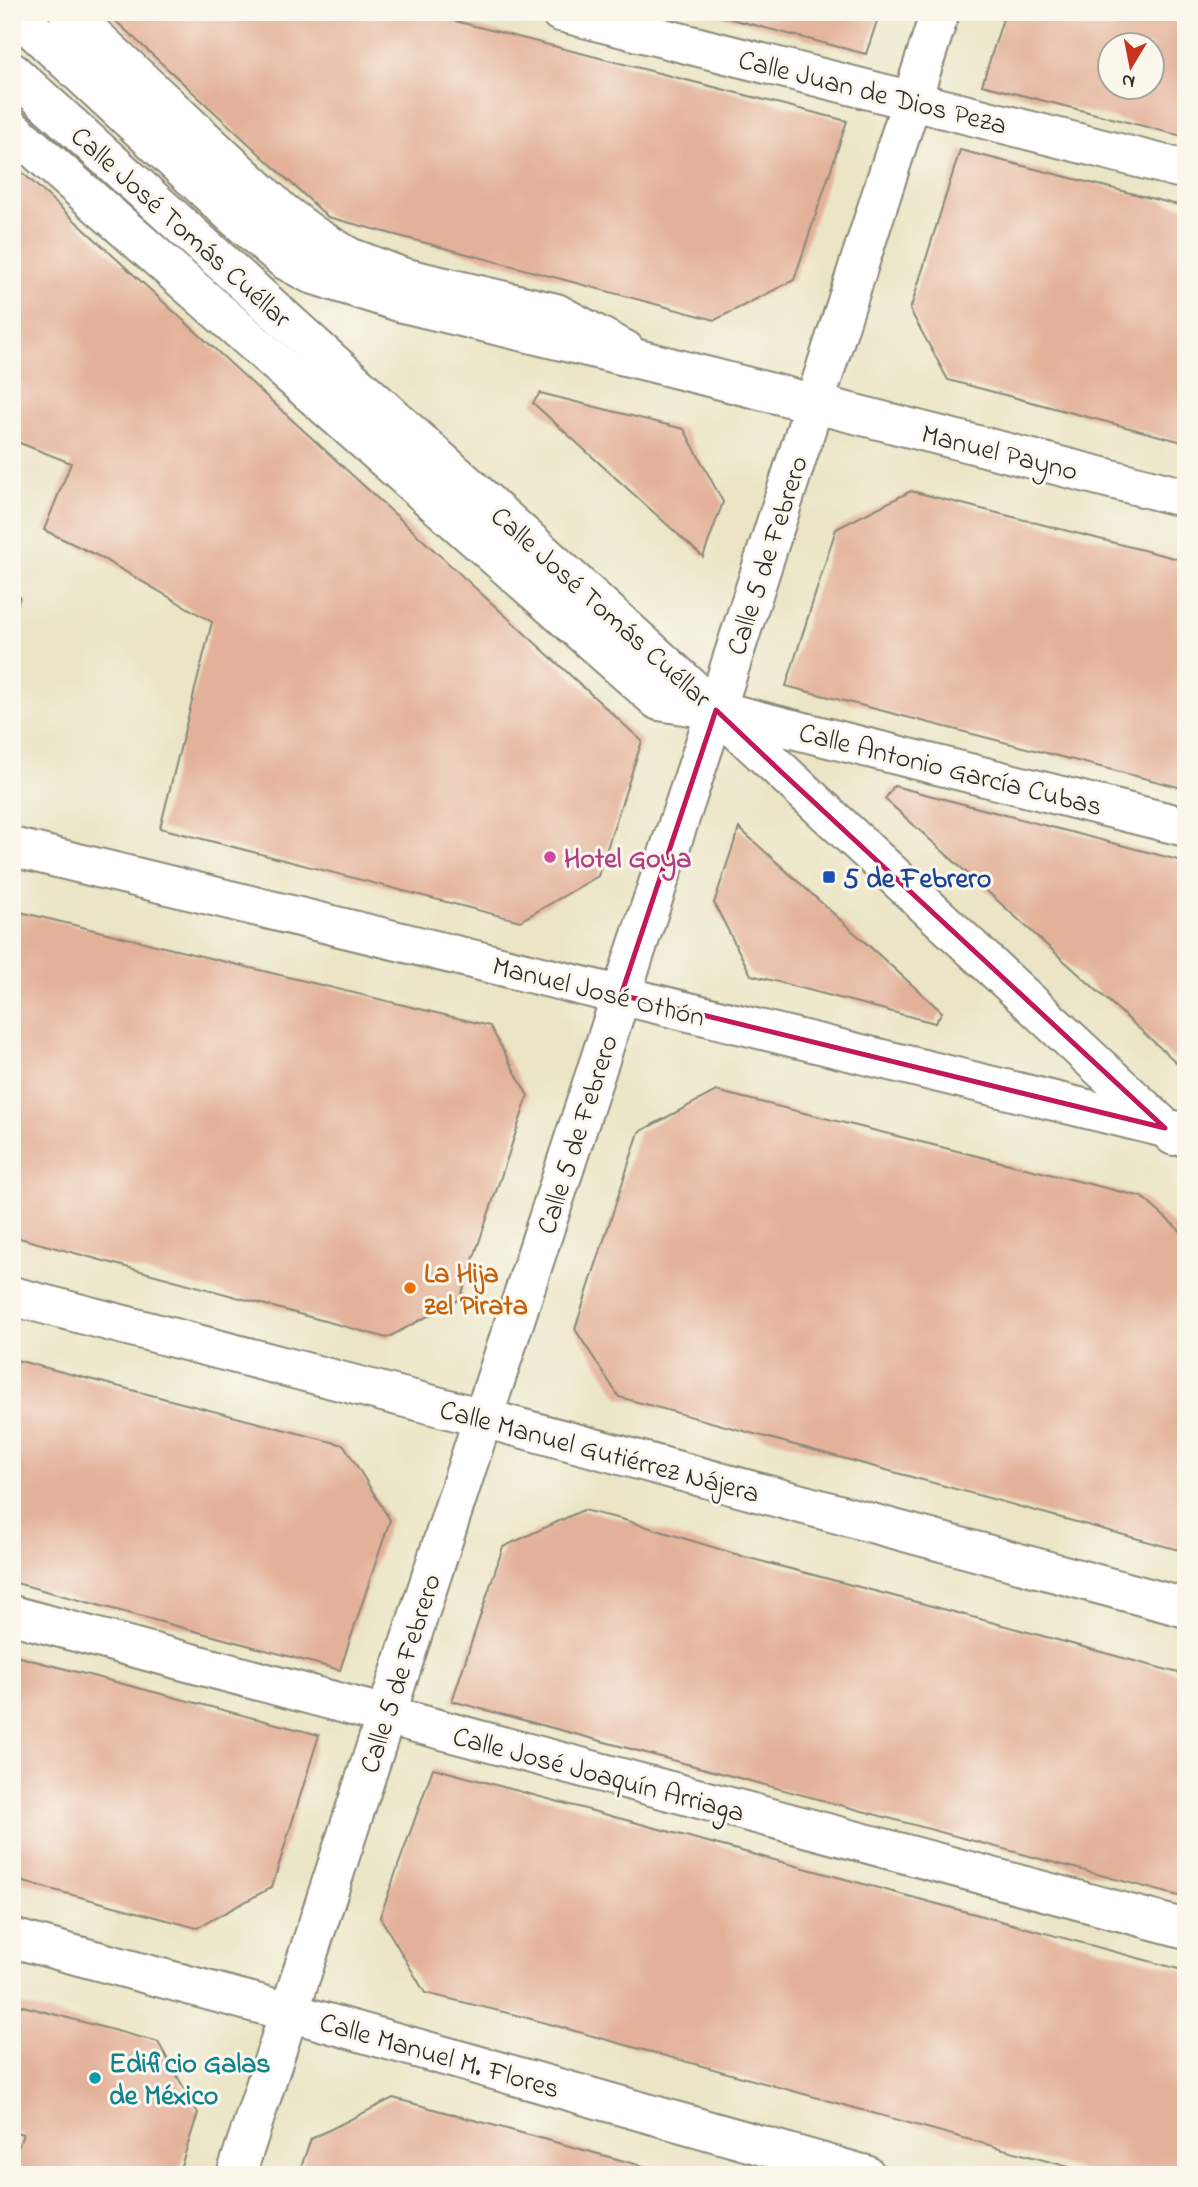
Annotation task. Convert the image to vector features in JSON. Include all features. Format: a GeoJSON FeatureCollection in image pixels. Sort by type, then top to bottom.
{"type":"FeatureCollection","features":[{"type":"Feature","properties":{"kind":"street","name":"Calle José Tomás Cuéllar"},"geometry":{"type":"LineString","coordinates":[[15,12],[236,218],[285,260],[311,274],[399,302],[815,404]]}},
{"type":"Feature","properties":{"kind":"street"},"geometry":{"type":"LineString","coordinates":[[68,12],[282,212],[349,257],[402,277],[556,313],[646,361]]}},
{"type":"Feature","properties":{"kind":"street","name":"Calle Juan de Dios Peza"},"geometry":{"type":"LineString","coordinates":[[560,12],[1186,170]]}},
{"type":"Feature","properties":{"kind":"street","name":"Calle 5 de Febrero"},"geometry":{"type":"LineString","coordinates":[[236,2175],[716,710],[940,12]]}},
{"type":"Feature","properties":{"kind":"street","name":"Calle José Tomás Cuéllar"},"geometry":{"type":"LineString","coordinates":[[12,72],[716,710],[1179,1136]]}},
{"type":"Feature","properties":{"kind":"street","name":"Calle Antonio García Cubas"},"geometry":{"type":"LineString","coordinates":[[12,129],[659,701],[716,710],[1186,827]]}},
{"type":"Feature","properties":{"kind":"street","name":"Manuel Payno"},"geometry":{"type":"LineString","coordinates":[[815,404],[1186,498]]}},
{"type":"Feature","properties":{"kind":"street","name":"Manuel José Othón"},"geometry":{"type":"LineString","coordinates":[[12,847],[621,995],[1179,1136]]}},
{"type":"Feature","properties":{"kind":"street","name":"Calle Manuel Gutiérrez Nájera"},"geometry":{"type":"LineString","coordinates":[[12,1296],[483,1418],[1186,1608]]}},
{"type":"Feature","properties":{"kind":"street","name":"Calle José Joaquín Arriaga"},"geometry":{"type":"LineString","coordinates":[[12,1615],[1186,1928]]}},
{"type":"Feature","properties":{"kind":"street","name":"Calle Manuel M. Flores"},"geometry":{"type":"LineString","coordinates":[[12,1938],[289,2012],[866,2175]]}},
{"type":"Feature","properties":{"kind":"highlighted area"},"geometry":{"type":"Polygon","coordinates":[[[716,710],[776,767],[1165,1128],[621,995],[716,710]]]}},
{"type":"Feature","properties":{"kind":"building"},"geometry":{"type":"Polygon","coordinates":[[[106,12],[420,12],[847,121],[794,280],[715,320],[328,217],[106,12]]]}},
{"type":"Feature","properties":{"kind":"building"},"geometry":{"type":"Polygon","coordinates":[[[704,12],[880,12],[866,54],[704,12]]]}},
{"type":"Feature","properties":{"kind":"building"},"geometry":{"type":"Polygon","coordinates":[[[1005,12],[1186,12],[1186,137],[982,85],[1005,12]]]}},
{"type":"Feature","properties":{"kind":"building"},"geometry":{"type":"Polygon","coordinates":[[[960,150],[1186,207],[1186,443],[948,380],[910,310],[960,150]]]}},
{"type":"Feature","properties":{"kind":"building"},"geometry":{"type":"Polygon","coordinates":[[[12,163],[642,741],[598,876],[520,921],[160,828],[212,622],[96,555],[44,530],[71,463],[12,440],[12,163]]]}},
{"type":"Feature","properties":{"kind":"building"},"geometry":{"type":"Polygon","coordinates":[[[540,393],[684,429],[723,502],[703,557],[533,403],[540,393]]]}},
{"type":"Feature","properties":{"kind":"building"},"geometry":{"type":"Polygon","coordinates":[[[911,491],[1186,561],[1186,789],[786,686],[836,529],[911,491]]]}},
{"type":"Feature","properties":{"kind":"building"},"geometry":{"type":"Polygon","coordinates":[[[12,595],[20,597],[13,618],[12,618],[12,595]]]}},
{"type":"Feature","properties":{"kind":"building"},"geometry":{"type":"Polygon","coordinates":[[[894,786],[1186,862],[1186,1071],[885,799],[894,786]]]}},
{"type":"Feature","properties":{"kind":"building"},"geometry":{"type":"Polygon","coordinates":[[[739,828],[942,1012],[935,1023],[751,975],[714,903],[739,828]]]}},
{"type":"Feature","properties":{"kind":"building"},"geometry":{"type":"Polygon","coordinates":[[[12,910],[490,1026],[528,1096],[460,1299],[387,1338],[12,1236],[12,910]]]}},
{"type":"Feature","properties":{"kind":"building"},"geometry":{"type":"Polygon","coordinates":[[[716,1091],[1142,1197],[1186,1236],[1186,1552],[619,1397],[575,1329],[639,1132],[716,1091]]]}},
{"type":"Feature","properties":{"kind":"building"},"geometry":{"type":"Polygon","coordinates":[[[12,1359],[344,1445],[390,1520],[340,1670],[12,1582],[12,1359]]]}},
{"type":"Feature","properties":{"kind":"building"},"geometry":{"type":"Polygon","coordinates":[[[583,1510],[745,1557],[1186,1675],[1186,1898],[452,1701],[503,1547],[583,1510]]]}},
{"type":"Feature","properties":{"kind":"building"},"geometry":{"type":"Polygon","coordinates":[[[12,1655],[319,1735],[272,1887],[197,1928],[12,1879],[12,1655]]]}},
{"type":"Feature","properties":{"kind":"building"},"geometry":{"type":"Polygon","coordinates":[[[433,1768],[1186,1971],[1186,2175],[1098,2175],[524,2017],[425,1993],[380,1917],[433,1768]]]}},
{"type":"Feature","properties":{"kind":"building","name":"Edificio Galas de México"},"geometry":{"type":"Polygon","coordinates":[[[12,2003],[158,2042],[198,2113],[178,2175],[12,2175],[12,2165],[23,2134],[12,2131],[12,2003]]]}},
{"type":"Feature","properties":{"kind":"building"},"geometry":{"type":"Polygon","coordinates":[[[393,2098],[672,2175],[298,2175],[311,2139],[393,2098]]]}},
{"type":"Feature","properties":{"kind":"place","name":"Hotel Goya"},"geometry":{"type":"Point","coordinates":[550,857]}},
{"type":"Feature","properties":{"kind":"place","name":"5 de Febrero"},"geometry":{"type":"Point","coordinates":[829,877]}},
{"type":"Feature","properties":{"kind":"place","name":"La Hija zel Pirata"},"geometry":{"type":"Point","coordinates":[410,1288]}},
{"type":"Feature","properties":{"kind":"place","name":"Edificio Galas de México"},"geometry":{"type":"Point","coordinates":[95,2078]}}]}
